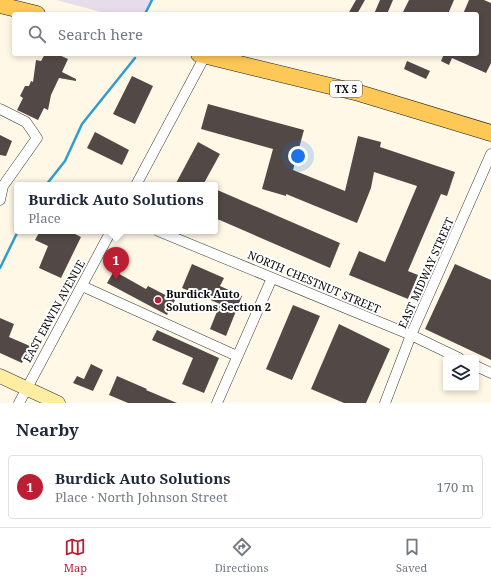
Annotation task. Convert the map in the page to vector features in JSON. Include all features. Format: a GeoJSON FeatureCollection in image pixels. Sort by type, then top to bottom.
{"type":"FeatureCollection","features":[{"type":"Feature","properties":{"kind":"main road"},"geometry":{"type":"LineString","coordinates":[[0,5],[29,12]]}},
{"type":"Feature","properties":{"kind":"main road","name":"TX 5"},"geometry":{"type":"LineString","coordinates":[[206,56],[359,93],[491,133]]}},
{"type":"Feature","properties":{"kind":"street"},"geometry":{"type":"LineString","coordinates":[[138,182],[201,56]]}},
{"type":"Feature","properties":{"kind":"street"},"geometry":{"type":"LineString","coordinates":[[0,109],[26,122],[37,138],[2,185],[0,200]]}},
{"type":"Feature","properties":{"kind":"street","name":"EAST MIDWAY STREET"},"geometry":{"type":"LineString","coordinates":[[385,403],[412,335],[491,154]]}},
{"type":"Feature","properties":{"kind":"street","name":"EAST ERWIN AVENUE"},"geometry":{"type":"LineString","coordinates":[[19,403],[56,331],[109,234]]}},
{"type":"Feature","properties":{"kind":"street","name":"NORTH CHESTNUT STREET"},"geometry":{"type":"LineString","coordinates":[[165,234],[412,335],[453,355]]}},
{"type":"Feature","properties":{"kind":"street"},"geometry":{"type":"LineString","coordinates":[[217,403],[272,278]]}},
{"type":"Feature","properties":{"kind":"street"},"geometry":{"type":"LineString","coordinates":[[82,286],[237,356]]}},
{"type":"Feature","properties":{"kind":"street"},"geometry":{"type":"LineString","coordinates":[[479,367],[491,373]]}},
{"type":"Feature","properties":{"kind":"street"},"geometry":{"type":"LineString","coordinates":[[0,376],[58,403]]}},
{"type":"Feature","properties":{"kind":"shaded area"},"geometry":{"type":"Polygon","coordinates":[[[56,0],[152,0],[146,12],[101,12],[56,0]]]}},
{"type":"Feature","properties":{"kind":"building"},"geometry":{"type":"Polygon","coordinates":[[[356,0],[365,0],[358,12],[349,12],[356,0]]]}},
{"type":"Feature","properties":{"kind":"building"},"geometry":{"type":"Polygon","coordinates":[[[380,0],[393,0],[388,12],[375,12],[380,0]]]}},
{"type":"Feature","properties":{"kind":"building"},"geometry":{"type":"Polygon","coordinates":[[[409,0],[454,0],[449,12],[403,12],[409,0]]]}},
{"type":"Feature","properties":{"kind":"building"},"geometry":{"type":"Polygon","coordinates":[[[469,0],[484,0],[491,3],[491,63],[486,73],[452,58],[449,65],[441,61],[443,56],[479,56],[479,12],[464,12],[469,0]]]}},
{"type":"Feature","properties":{"kind":"building"},"geometry":{"type":"Polygon","coordinates":[[[44,56],[61,56],[68,59],[62,72],[76,79],[76,81],[59,78],[51,95],[48,110],[44,108],[38,120],[17,110],[23,98],[20,96],[25,86],[29,86],[31,81],[33,82],[36,60],[41,61],[44,56]]]}},
{"type":"Feature","properties":{"kind":"building"},"geometry":{"type":"Polygon","coordinates":[[[407,61],[430,71],[426,79],[404,69],[407,61]]]}},
{"type":"Feature","properties":{"kind":"building"},"geometry":{"type":"Polygon","coordinates":[[[132,76],[153,86],[135,124],[113,114],[132,76]]]}},
{"type":"Feature","properties":{"kind":"building"},"geometry":{"type":"Polygon","coordinates":[[[208,104],[304,130],[293,170],[345,191],[358,136],[381,142],[380,147],[455,172],[447,196],[441,194],[408,271],[418,275],[408,299],[349,275],[359,251],[385,262],[417,186],[374,172],[371,188],[357,223],[286,194],[286,196],[262,189],[273,149],[201,129],[208,104]]]}},
{"type":"Feature","properties":{"kind":"building"},"geometry":{"type":"Polygon","coordinates":[[[95,132],[129,150],[122,165],[87,148],[95,132]]]}},
{"type":"Feature","properties":{"kind":"building"},"geometry":{"type":"Polygon","coordinates":[[[0,135],[12,141],[6,156],[0,155],[0,135]]]}},
{"type":"Feature","properties":{"kind":"building"},"geometry":{"type":"Polygon","coordinates":[[[198,142],[220,154],[205,182],[177,182],[198,142]]]}},
{"type":"Feature","properties":{"kind":"building"},"geometry":{"type":"Polygon","coordinates":[[[218,190],[340,243],[330,268],[218,219],[218,190]]]}},
{"type":"Feature","properties":{"kind":"building"},"geometry":{"type":"Polygon","coordinates":[[[38,234],[75,234],[81,237],[61,278],[39,268],[48,246],[35,240],[38,234]]]}},
{"type":"Feature","properties":{"kind":"building"},"geometry":{"type":"Polygon","coordinates":[[[192,264],[224,278],[220,286],[242,296],[226,336],[210,329],[220,304],[182,288],[192,264]]]}},
{"type":"Feature","properties":{"kind":"building"},"geometry":{"type":"Polygon","coordinates":[[[455,264],[491,280],[491,360],[425,329],[455,264]]]}},
{"type":"Feature","properties":{"kind":"building"},"geometry":{"type":"Polygon","coordinates":[[[114,271],[146,289],[148,286],[175,300],[167,315],[107,283],[114,271]]]}},
{"type":"Feature","properties":{"kind":"building"},"geometry":{"type":"Polygon","coordinates":[[[293,305],[320,316],[292,380],[266,369],[293,305]]]}},
{"type":"Feature","properties":{"kind":"building"},"geometry":{"type":"Polygon","coordinates":[[[0,318],[14,324],[9,337],[30,346],[22,363],[0,353],[0,318]]]}},
{"type":"Feature","properties":{"kind":"building"},"geometry":{"type":"Polygon","coordinates":[[[339,324],[390,349],[366,403],[344,403],[311,389],[339,324]]]}},
{"type":"Feature","properties":{"kind":"building"},"geometry":{"type":"Polygon","coordinates":[[[157,330],[219,358],[204,393],[182,384],[193,358],[152,340],[157,330]]]}},
{"type":"Feature","properties":{"kind":"building"},"geometry":{"type":"Polygon","coordinates":[[[91,364],[103,370],[93,391],[73,383],[77,376],[84,379],[91,364]]]}},
{"type":"Feature","properties":{"kind":"building"},"geometry":{"type":"Polygon","coordinates":[[[117,376],[177,403],[128,403],[109,395],[117,376]]]}},
{"type":"Feature","properties":{"kind":"waterway"},"geometry":{"type":"LineString","coordinates":[[146,12],[152,0]]}},
{"type":"Feature","properties":{"kind":"waterway"},"geometry":{"type":"LineString","coordinates":[[48,182],[65,161],[82,124],[135,58]]}},
{"type":"Feature","properties":{"kind":"waterway"},"geometry":{"type":"LineString","coordinates":[[0,268],[17,234]]}},
{"type":"Feature","properties":{"kind":"place","name":"Burdick Auto Solutions"},"geometry":{"type":"Point","coordinates":[116,280]}},
{"type":"Feature","properties":{"kind":"place","name":"Burdick Auto Solutions Section 2"},"geometry":{"type":"Point","coordinates":[158,300]}}]}
